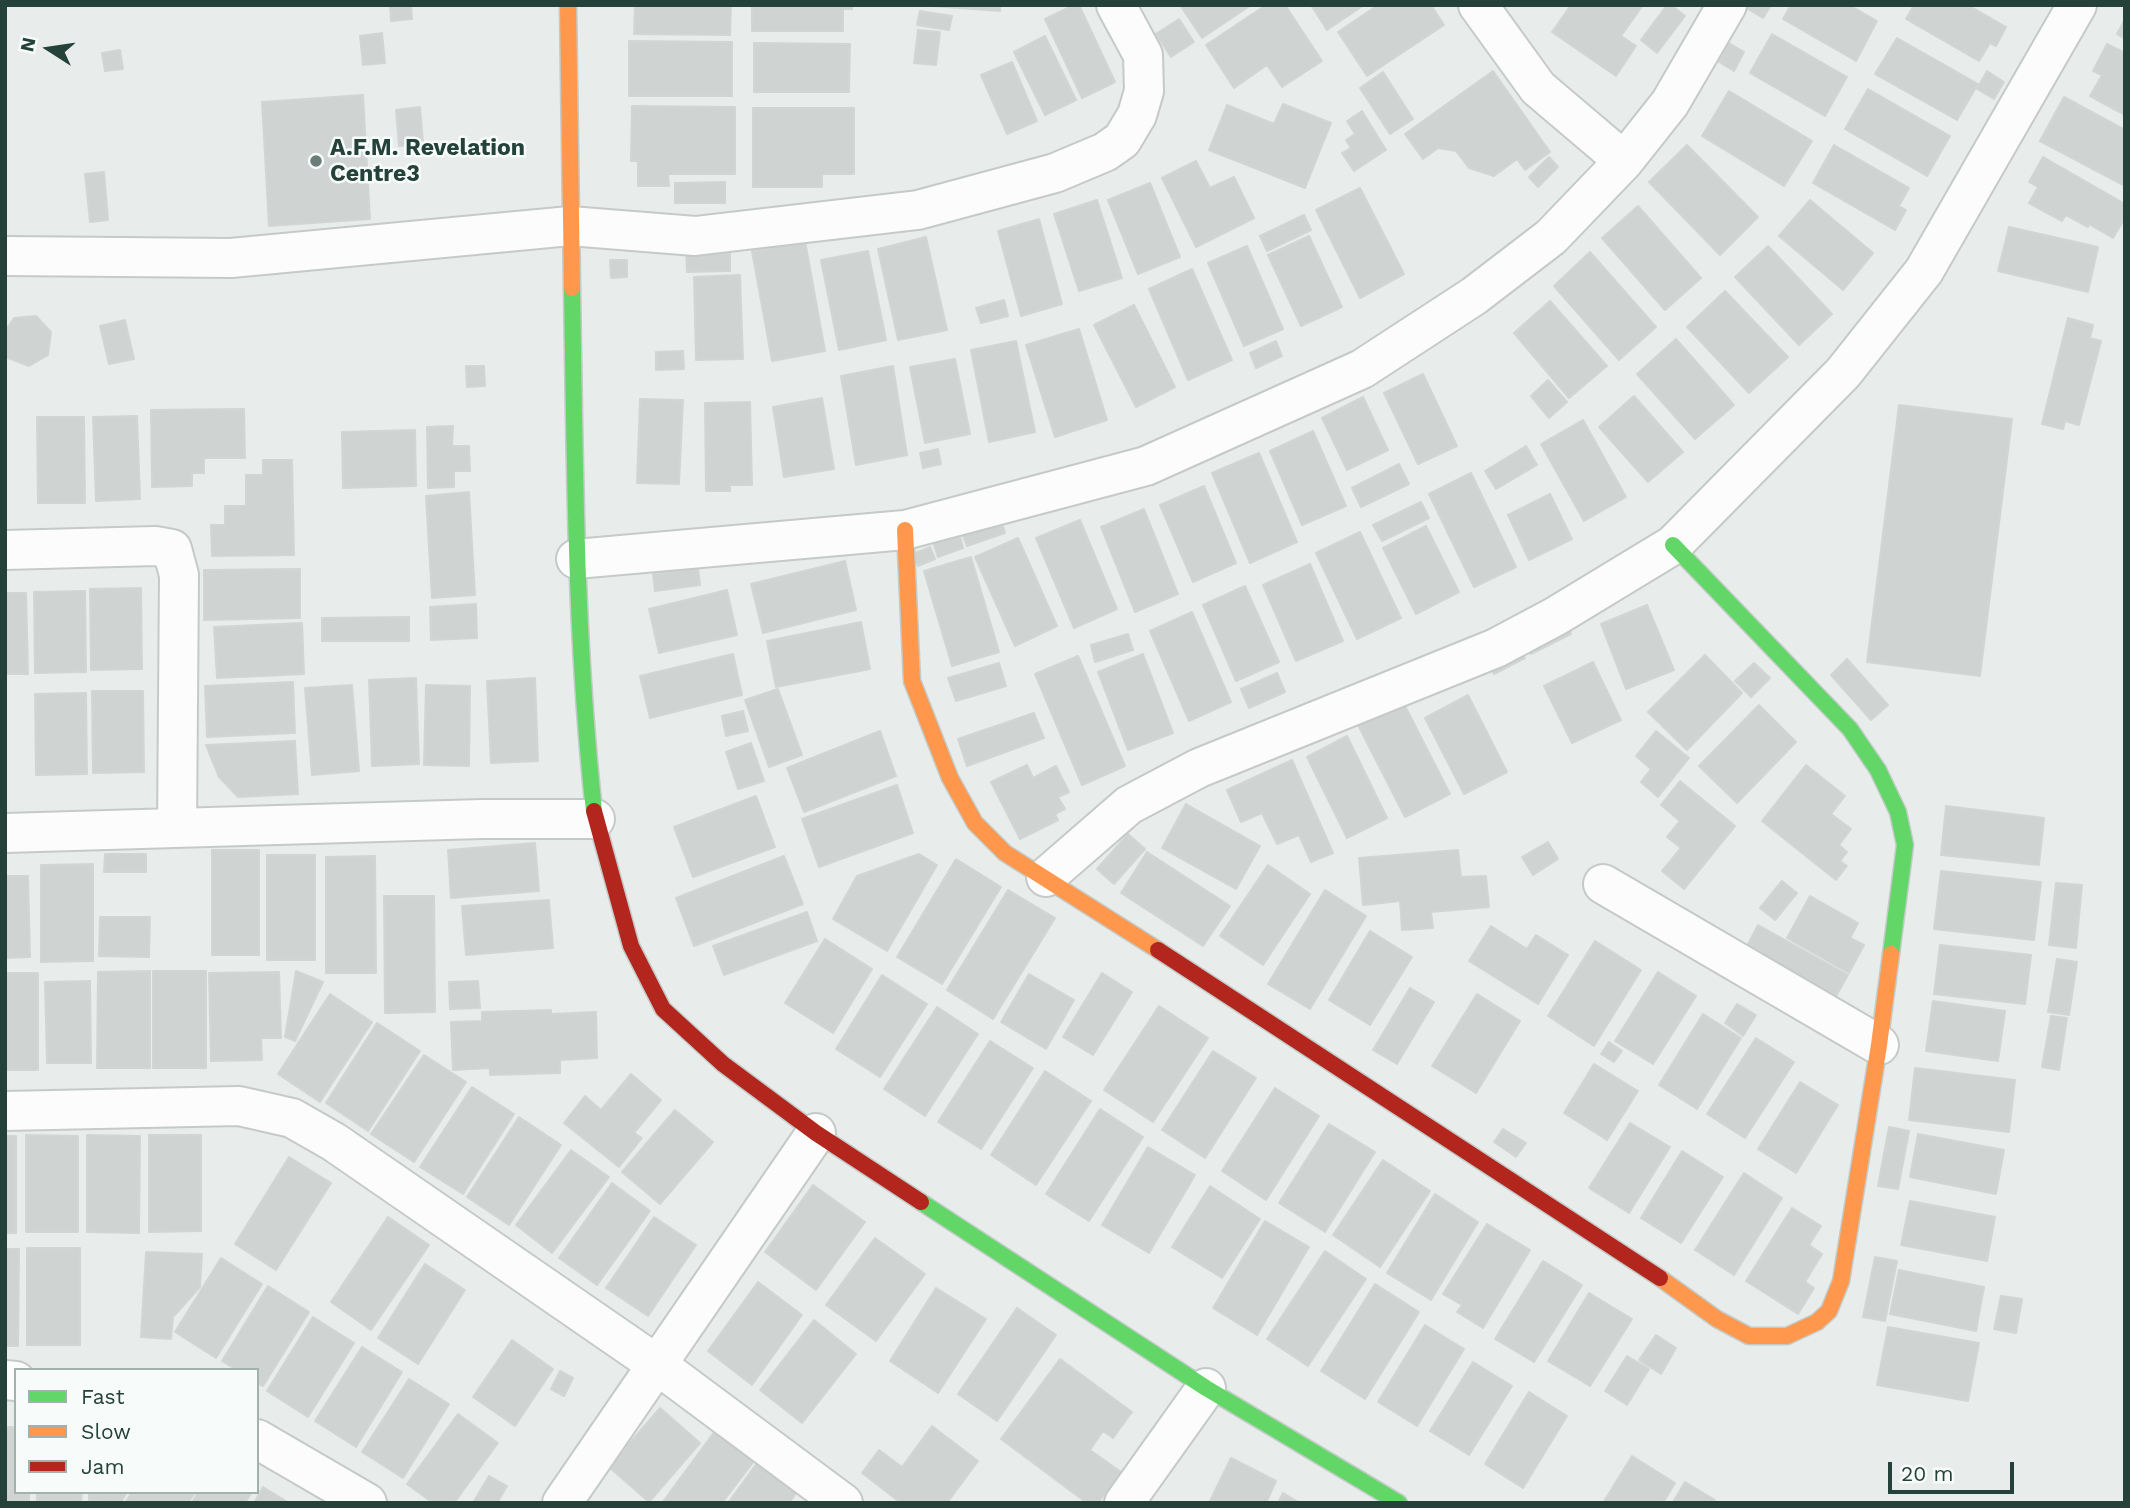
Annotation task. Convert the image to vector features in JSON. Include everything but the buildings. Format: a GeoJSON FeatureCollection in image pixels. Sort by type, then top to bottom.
{"type":"FeatureCollection","features":[{"type":"Feature","properties":{"kind":"street"},"geometry":{"type":"LineString","coordinates":[[568,5],[576,559],[587,746],[595,819],[631,946],[663,1009],[723,1064],[816,1133],[1206,1388],[1399,1503]]}},
{"type":"Feature","properties":{"kind":"street"},"geometry":{"type":"LineString","coordinates":[[5,256],[231,258],[570,226],[695,236],[918,210],[1055,173],[1105,152],[1122,140],[1138,115],[1144,91],[1143,55],[1116,5]]}},
{"type":"Feature","properties":{"kind":"street"},"geometry":{"type":"LineString","coordinates":[[1478,5],[1538,88],[1624,161]]}},
{"type":"Feature","properties":{"kind":"street"},"geometry":{"type":"LineString","coordinates":[[576,559],[905,530],[1146,466],[1362,369],[1474,296],[1550,237],[1624,161],[1670,103],[1727,5]]}},
{"type":"Feature","properties":{"kind":"street"},"geometry":{"type":"LineString","coordinates":[[1046,877],[1129,805],[1199,768],[1496,648],[1556,616],[1673,545],[1843,373],[1924,271],[2077,5]]}},
{"type":"Feature","properties":{"kind":"street"},"geometry":{"type":"LineString","coordinates":[[905,530],[912,681],[950,778],[975,823],[1005,853],[1046,877],[1661,1279],[1717,1319],[1749,1336],[1787,1336],[1818,1322],[1829,1311],[1841,1281],[1879,1045],[1905,845],[1898,812],[1878,770],[1850,729],[1673,545]]}},
{"type":"Feature","properties":{"kind":"street"},"geometry":{"type":"LineString","coordinates":[[5,550],[155,546],[172,549],[179,575],[177,828]]}},
{"type":"Feature","properties":{"kind":"street"},"geometry":{"type":"LineString","coordinates":[[5,833],[482,819],[595,819]]}},
{"type":"Feature","properties":{"kind":"street"},"geometry":{"type":"LineString","coordinates":[[1603,884],[1879,1045]]}},
{"type":"Feature","properties":{"kind":"street"},"geometry":{"type":"LineString","coordinates":[[5,1111],[239,1106],[292,1118],[334,1142],[656,1364],[843,1503]]}},
{"type":"Feature","properties":{"kind":"street"},"geometry":{"type":"LineString","coordinates":[[562,1503],[816,1133]]}},
{"type":"Feature","properties":{"kind":"street"},"geometry":{"type":"LineString","coordinates":[[1124,1503],[1206,1388]]}},
{"type":"Feature","properties":{"kind":"street"},"geometry":{"type":"LineString","coordinates":[[259,1440],[367,1503]]}},
{"type":"Feature","properties":{"kind":"traffic: fast"},"geometry":{"type":"LineString","coordinates":[[572,288],[579,615],[594,811]]}},
{"type":"Feature","properties":{"kind":"traffic: fast"},"geometry":{"type":"LineString","coordinates":[[1673,545],[1850,729],[1878,770],[1898,812],[1905,845],[1891,954]]}},
{"type":"Feature","properties":{"kind":"traffic: fast"},"geometry":{"type":"LineString","coordinates":[[921,1202],[1206,1388],[1399,1503]]}},
{"type":"Feature","properties":{"kind":"traffic: slow"},"geometry":{"type":"LineString","coordinates":[[568,5],[572,288]]}},
{"type":"Feature","properties":{"kind":"traffic: slow"},"geometry":{"type":"LineString","coordinates":[[905,530],[912,681],[950,778],[975,823],[1005,853],[1158,950]]}},
{"type":"Feature","properties":{"kind":"traffic: slow"},"geometry":{"type":"LineString","coordinates":[[1660,1278],[1717,1319],[1749,1336],[1787,1336],[1817,1322],[1829,1311],[1841,1281],[1891,954]]}},
{"type":"Feature","properties":{"kind":"traffic: jam"},"geometry":{"type":"LineString","coordinates":[[594,811],[631,946],[663,1009],[723,1064],[816,1133],[921,1202]]}},
{"type":"Feature","properties":{"kind":"traffic: jam"},"geometry":{"type":"LineString","coordinates":[[1158,950],[1660,1278]]}},
{"type":"Feature","properties":{"kind":"place","name":"A.F.M. Revelation Centre3"},"geometry":{"type":"Point","coordinates":[316,161]}}]}
